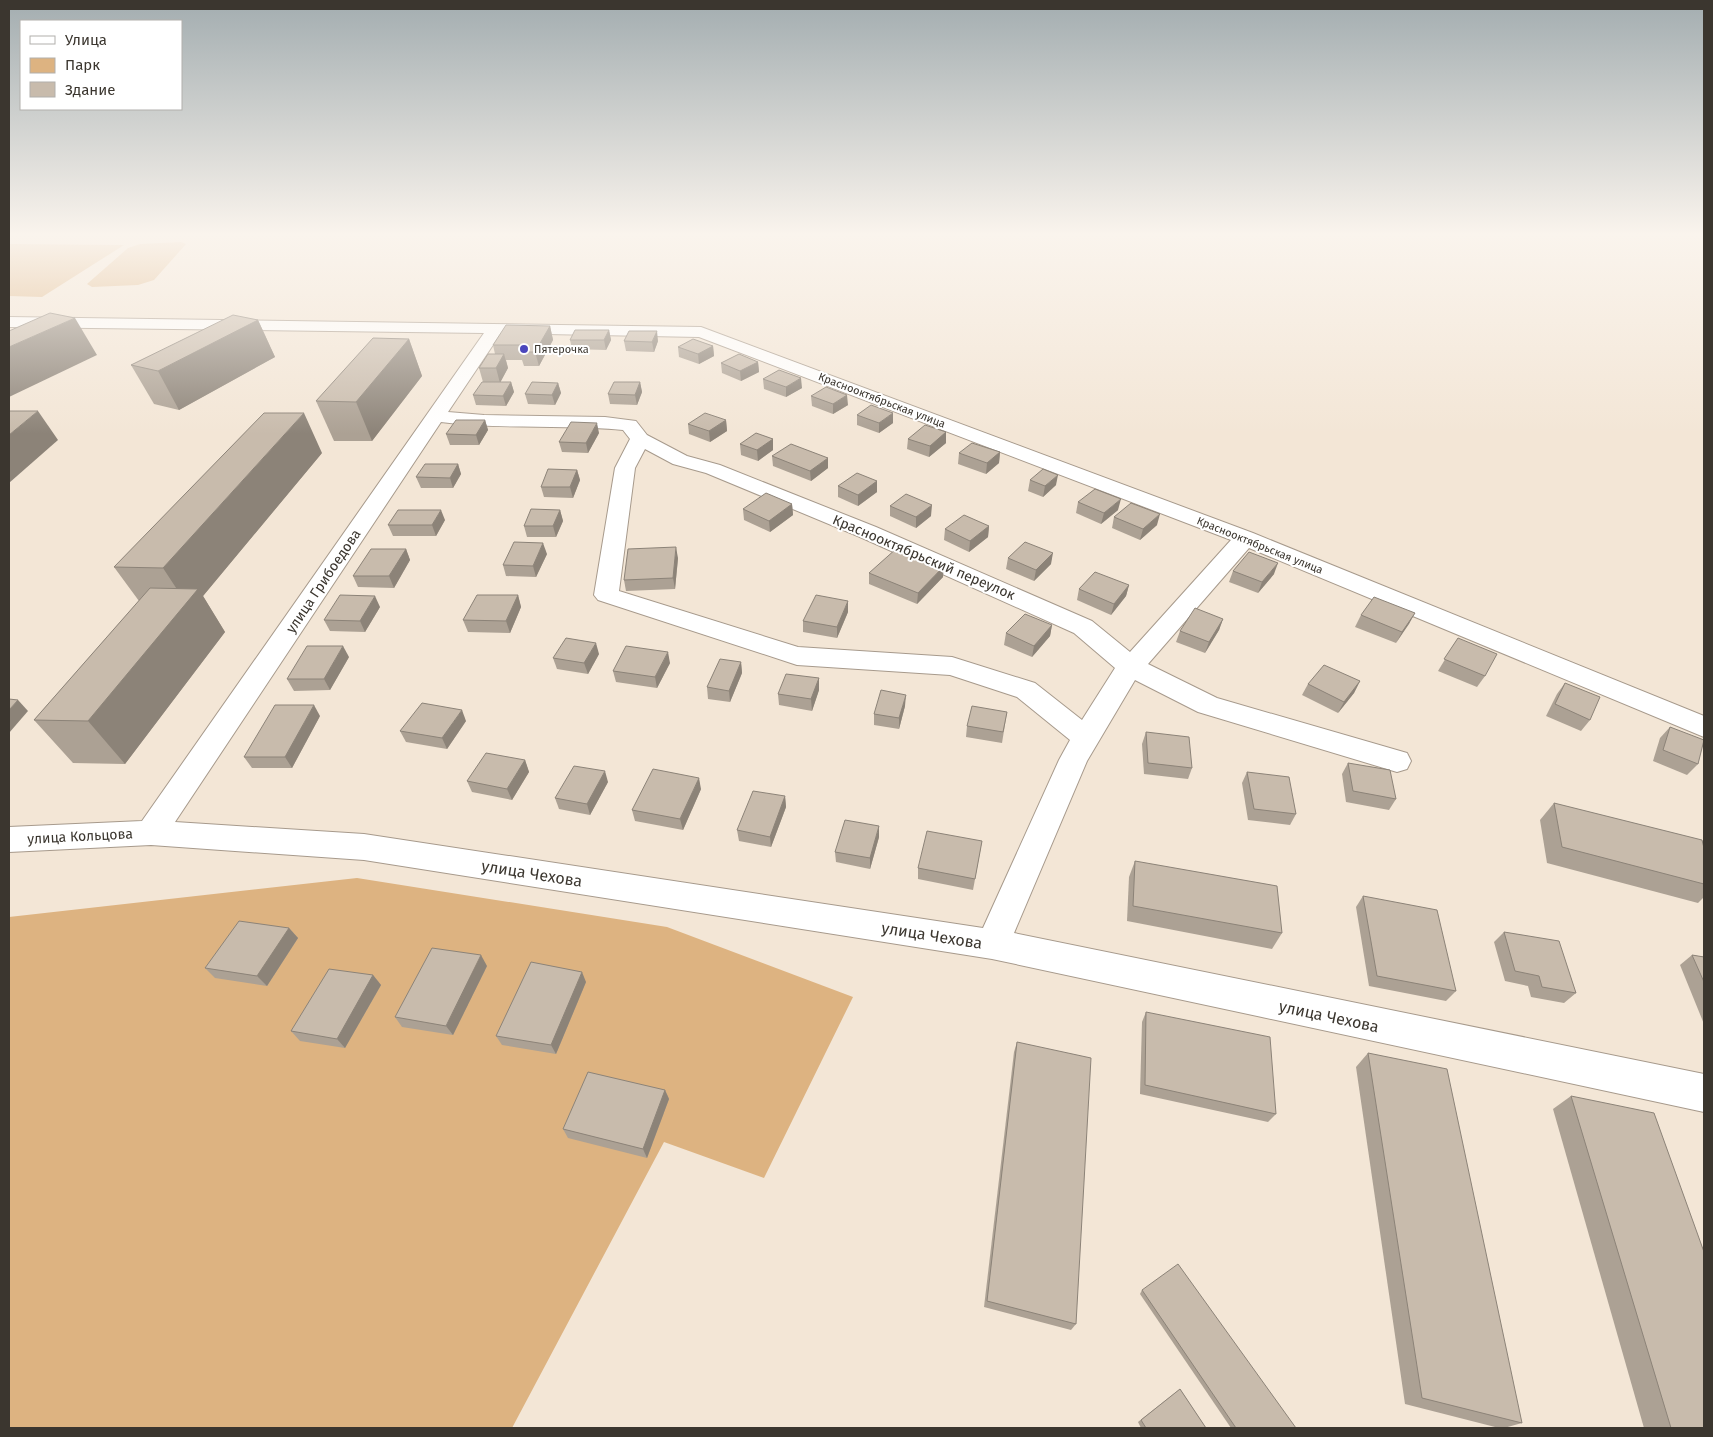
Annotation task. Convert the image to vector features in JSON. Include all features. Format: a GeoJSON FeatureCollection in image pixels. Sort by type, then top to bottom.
{"type":"FeatureCollection","features":[{"type":"Feature","properties":{"kind":"street","name":"Краснооктябрьская улица"},"geometry":{"type":"LineString","coordinates":[[9,322],[701,332],[1245,538],[1704,728]]}},
{"type":"Feature","properties":{"kind":"street","name":"улица Грибоедова"},"geometry":{"type":"LineString","coordinates":[[151,833],[495,329]]}},
{"type":"Feature","properties":{"kind":"street","name":"Краснооктябрьский переулок"},"geometry":{"type":"LineString","coordinates":[[436,416],[463,421],[600,421],[628,425],[640,439],[680,460],[713,469],[868,532],[1083,627],[1131,667],[1208,705],[1397,761]]}},
{"type":"Feature","properties":{"kind":"street"},"geometry":{"type":"LineString","coordinates":[[640,439],[625,468],[606,595],[797,656],[952,666],[1026,690],[1086,738]]}},
{"type":"Feature","properties":{"kind":"street"},"geometry":{"type":"LineString","coordinates":[[992,944],[1073,760],[1122,677],[1245,538]]}},
{"type":"Feature","properties":{"kind":"street","name":"улица Кольцова"},"geometry":{"type":"LineString","coordinates":[[9,840],[151,833]]}},
{"type":"Feature","properties":{"kind":"street","name":"улица Чехова"},"geometry":{"type":"LineString","coordinates":[[151,833],[364,847],[992,944],[1704,1093]]}},
{"type":"Feature","properties":{"kind":"green space"},"geometry":{"type":"Polygon","coordinates":[[[357,878],[667,927],[853,997],[764,1178],[664,1142],[512,1428],[9,1428],[9,917],[357,878]]]}},
{"type":"Feature","properties":{"kind":"building"},"geometry":{"type":"Polygon","coordinates":[[[50,313],[75,318],[9,347],[9,331],[50,313]]]}},
{"type":"Feature","properties":{"kind":"building"},"geometry":{"type":"Polygon","coordinates":[[[233,315],[258,320],[158,371],[131,365],[233,315]]]}},
{"type":"Feature","properties":{"kind":"building"},"geometry":{"type":"Polygon","coordinates":[[[506,325],[550,326],[535,352],[520,352],[524,345],[493,345],[506,325]]]}},
{"type":"Feature","properties":{"kind":"building"},"geometry":{"type":"Polygon","coordinates":[[[575,330],[609,330],[604,340],[570,340],[575,330]]]}},
{"type":"Feature","properties":{"kind":"building"},"geometry":{"type":"Polygon","coordinates":[[[629,331],[657,331],[652,342],[624,341],[629,331]]]}},
{"type":"Feature","properties":{"kind":"building"},"geometry":{"type":"Polygon","coordinates":[[[373,338],[409,339],[356,402],[316,401],[373,338]]]}},
{"type":"Feature","properties":{"kind":"building"},"geometry":{"type":"Polygon","coordinates":[[[693,339],[713,346],[698,354],[678,347],[693,339]]]}},
{"type":"Feature","properties":{"kind":"building"},"geometry":{"type":"Polygon","coordinates":[[[488,354],[504,354],[496,368],[479,368],[488,354]]]}},
{"type":"Feature","properties":{"kind":"building"},"geometry":{"type":"Polygon","coordinates":[[[739,354],[758,362],[740,371],[721,363],[739,354]]]}},
{"type":"Feature","properties":{"kind":"building"},"geometry":{"type":"Polygon","coordinates":[[[779,370],[801,378],[786,387],[763,379],[779,370]]]}},
{"type":"Feature","properties":{"kind":"building"},"geometry":{"type":"Polygon","coordinates":[[[482,382],[511,382],[503,396],[473,395],[482,382]]]}},
{"type":"Feature","properties":{"kind":"building"},"geometry":{"type":"Polygon","coordinates":[[[532,382],[558,383],[552,395],[525,394],[532,382]]]}},
{"type":"Feature","properties":{"kind":"building"},"geometry":{"type":"Polygon","coordinates":[[[614,382],[640,382],[635,395],[608,394],[614,382]]]}},
{"type":"Feature","properties":{"kind":"building"},"geometry":{"type":"Polygon","coordinates":[[[826,387],[847,395],[833,404],[811,396],[826,387]]]}},
{"type":"Feature","properties":{"kind":"building"},"geometry":{"type":"Polygon","coordinates":[[[871,405],[893,413],[879,423],[857,415],[871,405]]]}},
{"type":"Feature","properties":{"kind":"building"},"geometry":{"type":"Polygon","coordinates":[[[9,411],[38,411],[9,435],[9,411]]]}},
{"type":"Feature","properties":{"kind":"building"},"geometry":{"type":"Polygon","coordinates":[[[264,413],[304,413],[163,568],[114,567],[264,413]]]}},
{"type":"Feature","properties":{"kind":"building"},"geometry":{"type":"Polygon","coordinates":[[[705,413],[726,420],[709,431],[688,424],[705,413]]]}},
{"type":"Feature","properties":{"kind":"building"},"geometry":{"type":"Polygon","coordinates":[[[456,420],[485,420],[476,435],[446,434],[456,420]]]}},
{"type":"Feature","properties":{"kind":"building"},"geometry":{"type":"Polygon","coordinates":[[[571,422],[597,423],[586,443],[559,442],[571,422]]]}},
{"type":"Feature","properties":{"kind":"building"},"geometry":{"type":"Polygon","coordinates":[[[925,425],[946,432],[930,446],[908,439],[925,425]]]}},
{"type":"Feature","properties":{"kind":"building"},"geometry":{"type":"Polygon","coordinates":[[[756,433],[773,439],[757,450],[740,444],[756,433]]]}},
{"type":"Feature","properties":{"kind":"building"},"geometry":{"type":"Polygon","coordinates":[[[972,443],[1000,452],[987,463],[959,453],[972,443]]]}},
{"type":"Feature","properties":{"kind":"building"},"geometry":{"type":"Polygon","coordinates":[[[791,444],[828,458],[810,471],[772,456],[791,444]]]}},
{"type":"Feature","properties":{"kind":"building"},"geometry":{"type":"Polygon","coordinates":[[[425,464],[458,464],[450,478],[416,477],[425,464]]]}},
{"type":"Feature","properties":{"kind":"building"},"geometry":{"type":"Polygon","coordinates":[[[548,469],[577,470],[570,487],[541,487],[548,469]]]}},
{"type":"Feature","properties":{"kind":"building"},"geometry":{"type":"Polygon","coordinates":[[[1043,469],[1058,475],[1045,486],[1030,480],[1043,469]]]}},
{"type":"Feature","properties":{"kind":"building"},"geometry":{"type":"Polygon","coordinates":[[[857,473],[877,481],[858,495],[838,486],[857,473]]]}},
{"type":"Feature","properties":{"kind":"building"},"geometry":{"type":"Polygon","coordinates":[[[1095,489],[1121,499],[1104,513],[1078,502],[1095,489]]]}},
{"type":"Feature","properties":{"kind":"building"},"geometry":{"type":"Polygon","coordinates":[[[766,493],[792,504],[769,521],[743,509],[766,493]]]}},
{"type":"Feature","properties":{"kind":"building"},"geometry":{"type":"Polygon","coordinates":[[[906,494],[932,505],[916,517],[890,506],[906,494]]]}},
{"type":"Feature","properties":{"kind":"building"},"geometry":{"type":"Polygon","coordinates":[[[1131,503],[1160,514],[1143,529],[1114,517],[1131,503]]]}},
{"type":"Feature","properties":{"kind":"building"},"geometry":{"type":"Polygon","coordinates":[[[531,509],[560,510],[553,526],[524,526],[531,509]]]}},
{"type":"Feature","properties":{"kind":"building"},"geometry":{"type":"Polygon","coordinates":[[[398,510],[441,510],[432,525],[388,525],[398,510]]]}},
{"type":"Feature","properties":{"kind":"building"},"geometry":{"type":"Polygon","coordinates":[[[964,515],[989,526],[970,541],[945,529],[964,515]]]}},
{"type":"Feature","properties":{"kind":"building"},"geometry":{"type":"Polygon","coordinates":[[[514,542],[543,543],[533,566],[503,565],[514,542]]]}},
{"type":"Feature","properties":{"kind":"building"},"geometry":{"type":"Polygon","coordinates":[[[1025,542],[1053,553],[1036,570],[1008,558],[1025,542]]]}},
{"type":"Feature","properties":{"kind":"building"},"geometry":{"type":"Polygon","coordinates":[[[676,547],[673,578],[624,580],[628,549],[676,547]]]}},
{"type":"Feature","properties":{"kind":"building"},"geometry":{"type":"Polygon","coordinates":[[[897,548],[944,566],[918,593],[869,573],[897,548]]]}},
{"type":"Feature","properties":{"kind":"building"},"geometry":{"type":"Polygon","coordinates":[[[371,549],[406,549],[389,576],[353,576],[371,549]]]}},
{"type":"Feature","properties":{"kind":"building"},"geometry":{"type":"Polygon","coordinates":[[[1249,552],[1278,563],[1262,582],[1233,571],[1249,552]]]}},
{"type":"Feature","properties":{"kind":"building"},"geometry":{"type":"Polygon","coordinates":[[[1095,572],[1129,585],[1114,604],[1079,589],[1095,572]]]}},
{"type":"Feature","properties":{"kind":"building"},"geometry":{"type":"Polygon","coordinates":[[[150,588],[198,589],[88,721],[34,720],[150,588]]]}},
{"type":"Feature","properties":{"kind":"building"},"geometry":{"type":"Polygon","coordinates":[[[340,595],[375,596],[360,621],[324,620],[340,595]]]}},
{"type":"Feature","properties":{"kind":"building"},"geometry":{"type":"Polygon","coordinates":[[[477,595],[518,595],[506,621],[463,620],[477,595]]]}},
{"type":"Feature","properties":{"kind":"building"},"geometry":{"type":"Polygon","coordinates":[[[816,595],[848,601],[837,627],[803,621],[816,595]]]}},
{"type":"Feature","properties":{"kind":"building"},"geometry":{"type":"Polygon","coordinates":[[[1374,597],[1415,613],[1402,632],[1361,615],[1374,597]]]}},
{"type":"Feature","properties":{"kind":"building"},"geometry":{"type":"Polygon","coordinates":[[[1195,608],[1223,619],[1209,642],[1180,631],[1195,608]]]}},
{"type":"Feature","properties":{"kind":"building"},"geometry":{"type":"Polygon","coordinates":[[[1025,614],[1052,625],[1034,646],[1006,633],[1025,614]]]}},
{"type":"Feature","properties":{"kind":"building"},"geometry":{"type":"Polygon","coordinates":[[[566,638],[596,643],[584,663],[553,658],[566,638]]]}},
{"type":"Feature","properties":{"kind":"building"},"geometry":{"type":"Polygon","coordinates":[[[1458,638],[1497,654],[1485,676],[1444,659],[1458,638]]]}},
{"type":"Feature","properties":{"kind":"building"},"geometry":{"type":"Polygon","coordinates":[[[307,646],[343,646],[324,679],[287,679],[307,646]]]}},
{"type":"Feature","properties":{"kind":"building"},"geometry":{"type":"Polygon","coordinates":[[[626,646],[668,652],[655,677],[613,671],[626,646]]]}},
{"type":"Feature","properties":{"kind":"building"},"geometry":{"type":"Polygon","coordinates":[[[720,659],[741,662],[729,691],[707,687],[720,659]]]}},
{"type":"Feature","properties":{"kind":"building"},"geometry":{"type":"Polygon","coordinates":[[[1324,665],[1360,681],[1344,702],[1308,684],[1324,665]]]}},
{"type":"Feature","properties":{"kind":"building"},"geometry":{"type":"Polygon","coordinates":[[[786,674],[819,678],[811,699],[778,694],[786,674]]]}},
{"type":"Feature","properties":{"kind":"building"},"geometry":{"type":"Polygon","coordinates":[[[1565,683],[1600,697],[1590,720],[1555,704],[1565,683]]]}},
{"type":"Feature","properties":{"kind":"building"},"geometry":{"type":"Polygon","coordinates":[[[881,690],[906,695],[899,718],[874,714],[881,690]]]}},
{"type":"Feature","properties":{"kind":"building"},"geometry":{"type":"Polygon","coordinates":[[[9,699],[18,700],[9,710],[9,699]]]}},
{"type":"Feature","properties":{"kind":"building"},"geometry":{"type":"Polygon","coordinates":[[[422,703],[462,710],[442,738],[400,731],[422,703]]]}},
{"type":"Feature","properties":{"kind":"building"},"geometry":{"type":"Polygon","coordinates":[[[275,705],[314,705],[285,757],[244,757],[275,705]]]}},
{"type":"Feature","properties":{"kind":"building"},"geometry":{"type":"Polygon","coordinates":[[[972,706],[1007,712],[1003,732],[967,726],[972,706]]]}},
{"type":"Feature","properties":{"kind":"building"},"geometry":{"type":"Polygon","coordinates":[[[1670,727],[1704,740],[1698,764],[1663,750],[1670,727]]]}},
{"type":"Feature","properties":{"kind":"building"},"geometry":{"type":"Polygon","coordinates":[[[1146,732],[1189,737],[1192,768],[1148,763],[1146,732]]]}},
{"type":"Feature","properties":{"kind":"building"},"geometry":{"type":"Polygon","coordinates":[[[486,753],[525,760],[507,789],[467,781],[486,753]]]}},
{"type":"Feature","properties":{"kind":"building"},"geometry":{"type":"Polygon","coordinates":[[[1348,763],[1390,770],[1396,799],[1353,791],[1348,763]]]}},
{"type":"Feature","properties":{"kind":"building"},"geometry":{"type":"Polygon","coordinates":[[[574,766],[605,771],[587,804],[555,798],[574,766]]]}},
{"type":"Feature","properties":{"kind":"building"},"geometry":{"type":"Polygon","coordinates":[[[653,769],[699,778],[680,819],[632,810],[653,769]]]}},
{"type":"Feature","properties":{"kind":"building"},"geometry":{"type":"Polygon","coordinates":[[[1247,772],[1289,777],[1296,814],[1254,809],[1247,772]]]}},
{"type":"Feature","properties":{"kind":"building"},"geometry":{"type":"Polygon","coordinates":[[[753,791],[785,796],[770,837],[737,830],[753,791]]]}},
{"type":"Feature","properties":{"kind":"building"},"geometry":{"type":"Polygon","coordinates":[[[1554,803],[1702,840],[1704,848],[1704,884],[1562,847],[1554,803]]]}},
{"type":"Feature","properties":{"kind":"building"},"geometry":{"type":"Polygon","coordinates":[[[845,820],[879,826],[870,858],[835,852],[845,820]]]}},
{"type":"Feature","properties":{"kind":"building"},"geometry":{"type":"Polygon","coordinates":[[[927,831],[982,841],[975,879],[918,868],[927,831]]]}},
{"type":"Feature","properties":{"kind":"building"},"geometry":{"type":"Polygon","coordinates":[[[1135,861],[1277,886],[1282,933],[1133,906],[1135,861]]]}},
{"type":"Feature","properties":{"kind":"building"},"geometry":{"type":"Polygon","coordinates":[[[1363,896],[1437,910],[1456,991],[1377,976],[1363,896]]]}},
{"type":"Feature","properties":{"kind":"building"},"geometry":{"type":"Polygon","coordinates":[[[239,921],[289,928],[257,976],[205,968],[239,921]]]}},
{"type":"Feature","properties":{"kind":"building"},"geometry":{"type":"Polygon","coordinates":[[[1504,932],[1559,941],[1576,993],[1542,987],[1539,976],[1515,971],[1504,932]]]}},
{"type":"Feature","properties":{"kind":"building"},"geometry":{"type":"Polygon","coordinates":[[[432,948],[481,955],[446,1026],[395,1017],[432,948]]]}},
{"type":"Feature","properties":{"kind":"building"},"geometry":{"type":"Polygon","coordinates":[[[1692,955],[1704,957],[1704,982],[1692,955]]]}},
{"type":"Feature","properties":{"kind":"building"},"geometry":{"type":"Polygon","coordinates":[[[531,962],[582,972],[551,1045],[496,1036],[531,962]]]}},
{"type":"Feature","properties":{"kind":"building"},"geometry":{"type":"Polygon","coordinates":[[[329,969],[373,975],[337,1039],[291,1031],[329,969]]]}},
{"type":"Feature","properties":{"kind":"building"},"geometry":{"type":"Polygon","coordinates":[[[1146,1012],[1270,1037],[1276,1114],[1145,1085],[1146,1012]]]}},
{"type":"Feature","properties":{"kind":"building"},"geometry":{"type":"Polygon","coordinates":[[[1017,1042],[1091,1058],[1076,1324],[987,1301],[1017,1042]]]}},
{"type":"Feature","properties":{"kind":"building"},"geometry":{"type":"Polygon","coordinates":[[[1368,1053],[1447,1069],[1522,1423],[1422,1398],[1368,1053]]]}},
{"type":"Feature","properties":{"kind":"building"},"geometry":{"type":"Polygon","coordinates":[[[588,1072],[665,1090],[643,1149],[563,1129],[588,1072]]]}},
{"type":"Feature","properties":{"kind":"building"},"geometry":{"type":"Polygon","coordinates":[[[1571,1096],[1654,1113],[1704,1252],[1704,1428],[1671,1428],[1571,1096]]]}},
{"type":"Feature","properties":{"kind":"building"},"geometry":{"type":"Polygon","coordinates":[[[1178,1264],[1296,1428],[1236,1428],[1142,1290],[1178,1264]]]}},
{"type":"Feature","properties":{"kind":"building"},"geometry":{"type":"Polygon","coordinates":[[[1180,1389],[1206,1428],[1146,1428],[1141,1420],[1180,1389]]]}},
{"type":"Feature","properties":{"kind":"place","name":"Пятерочка"},"geometry":{"type":"Point","coordinates":[524,349]}}]}
